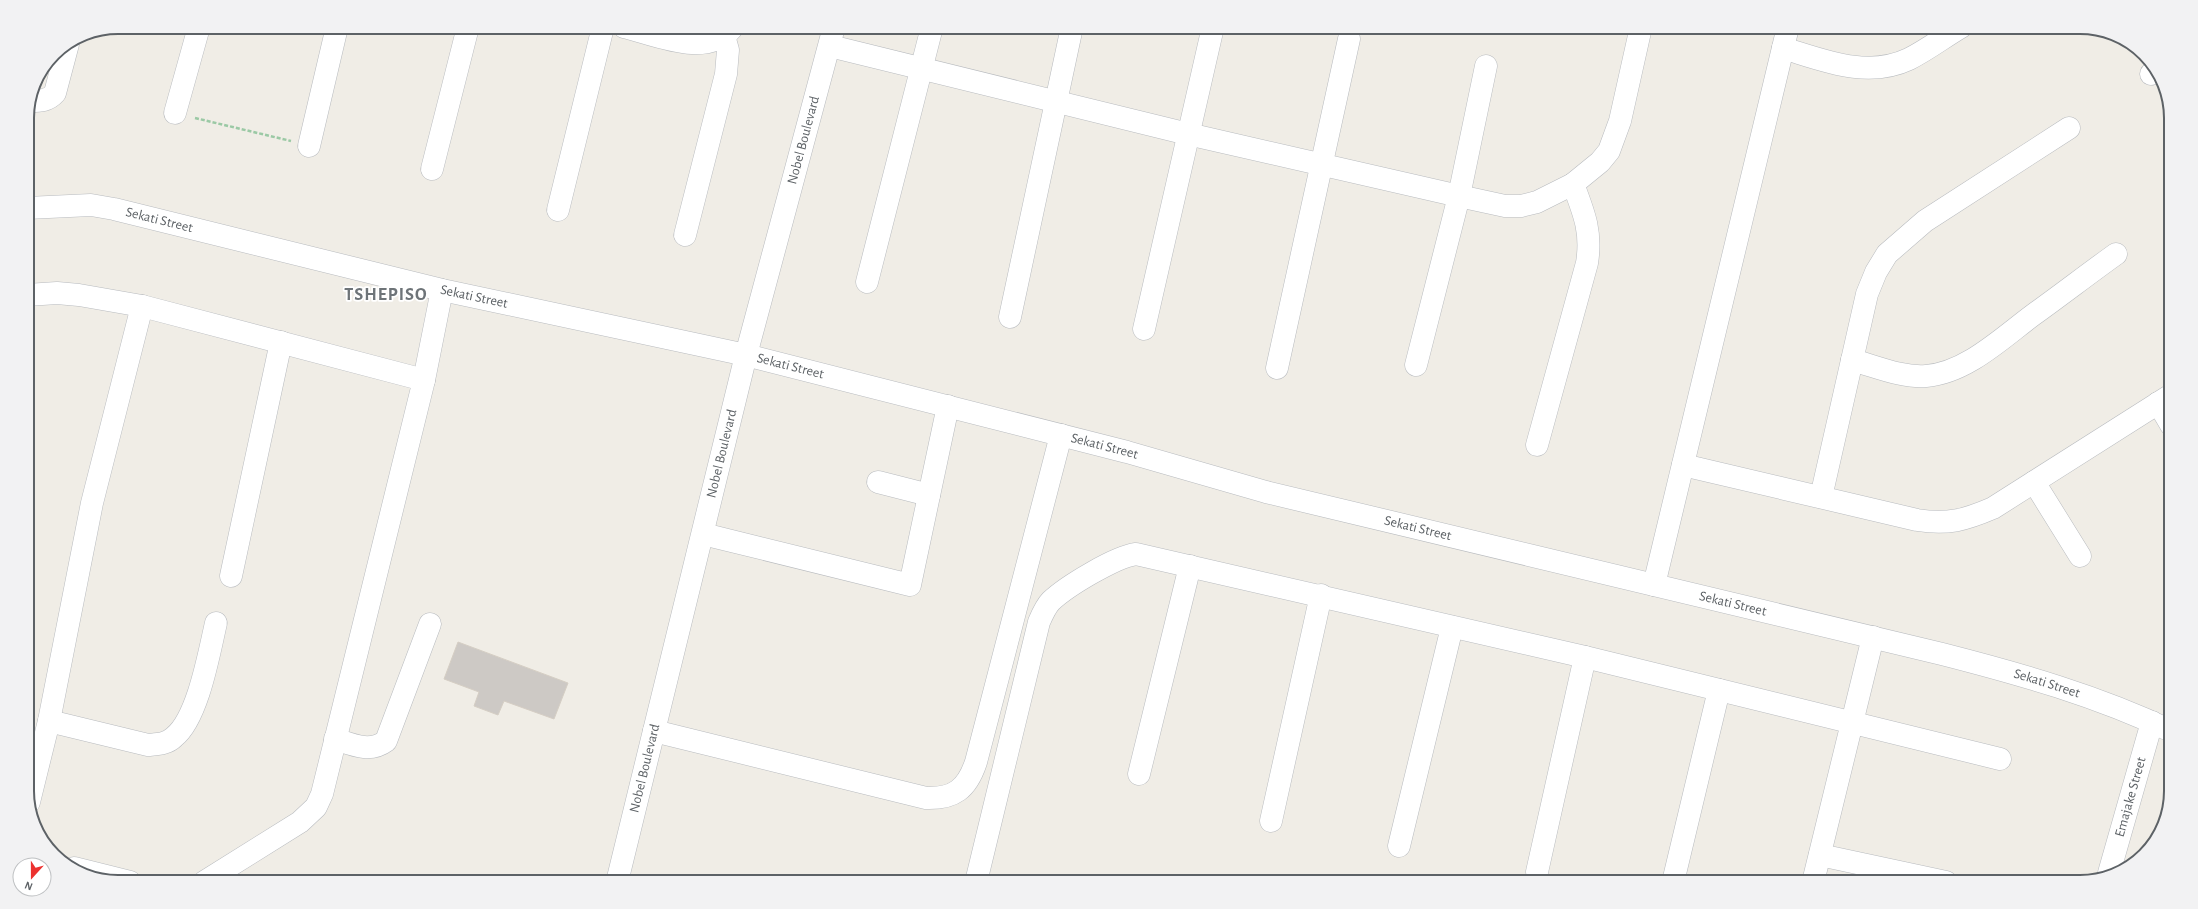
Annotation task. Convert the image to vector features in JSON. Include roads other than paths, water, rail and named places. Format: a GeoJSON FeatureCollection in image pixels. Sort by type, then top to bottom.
{"type":"FeatureCollection","features":[{"type":"Feature","properties":{"kind":"street"},"geometry":{"type":"LineString","coordinates":[[175,113],[197,34]]}},
{"type":"Feature","properties":{"kind":"street"},"geometry":{"type":"LineString","coordinates":[[309,146],[335,34]]}},
{"type":"Feature","properties":{"kind":"street"},"geometry":{"type":"LineString","coordinates":[[432,169],[466,34]]}},
{"type":"Feature","properties":{"kind":"street"},"geometry":{"type":"LineString","coordinates":[[558,210],[601,34]]}},
{"type":"Feature","properties":{"kind":"street"},"geometry":{"type":"LineString","coordinates":[[653,34],[690,43],[711,42],[725,34]]}},
{"type":"Feature","properties":{"kind":"street"},"geometry":{"type":"LineString","coordinates":[[685,235],[726,74],[729,34]]}},
{"type":"Feature","properties":{"kind":"street"},"geometry":{"type":"LineString","coordinates":[[866,282],[930,34]]}},
{"type":"Feature","properties":{"kind":"street"},"geometry":{"type":"LineString","coordinates":[[1010,317],[1054,102],[1070,34]]}},
{"type":"Feature","properties":{"kind":"street"},"geometry":{"type":"LineString","coordinates":[[1144,329],[1211,34]]}},
{"type":"Feature","properties":{"kind":"street"},"geometry":{"type":"LineString","coordinates":[[832,37],[922,68],[1054,102],[1459,196],[1505,206],[1521,206],[1537,202],[1573,184],[1600,162],[1609,151],[1620,121],[1639,34]]}},
{"type":"Feature","properties":{"kind":"street"},"geometry":{"type":"LineString","coordinates":[[1654,585],[1786,34]]}},
{"type":"Feature","properties":{"kind":"street"},"geometry":{"type":"LineString","coordinates":[[1783,48],[1834,64],[1855,67],[1880,67],[1908,59],[1949,34]]}},
{"type":"Feature","properties":{"kind":"street","name":"Nobel Boulevard"},"geometry":{"type":"LineString","coordinates":[[619,875],[746,355],[832,37]]}},
{"type":"Feature","properties":{"kind":"street"},"geometry":{"type":"LineString","coordinates":[[1277,368],[1349,39]]}},
{"type":"Feature","properties":{"kind":"street"},"geometry":{"type":"LineString","coordinates":[[36,101],[41,101],[55,93],[66,53]]}},
{"type":"Feature","properties":{"kind":"street"},"geometry":{"type":"LineString","coordinates":[[1416,365],[1459,196],[1486,66]]}},
{"type":"Feature","properties":{"kind":"street"},"geometry":{"type":"LineString","coordinates":[[1821,497],[1867,294],[1876,272],[1887,254],[1924,221],[2069,128]]}},
{"type":"Feature","properties":{"kind":"street"},"geometry":{"type":"LineString","coordinates":[[1537,445],[1587,263],[1590,246],[1586,220],[1573,184]]}},
{"type":"Feature","properties":{"kind":"street","name":"Sekati Street"},"geometry":{"type":"LineString","coordinates":[[34,208],[91,205],[114,209],[442,290],[746,355],[1127,452],[1266,492],[1873,637],[2054,684],[2162,726]]}},
{"type":"Feature","properties":{"kind":"street"},"geometry":{"type":"LineString","coordinates":[[1852,360],[1906,375],[1924,376],[1940,374],[1951,370],[1990,348],[2116,254]]}},
{"type":"Feature","properties":{"kind":"street"},"geometry":{"type":"LineString","coordinates":[[215,875],[300,822],[309,814],[322,794],[424,380],[442,290]]}},
{"type":"Feature","properties":{"kind":"street"},"geometry":{"type":"LineString","coordinates":[[34,295],[57,293],[79,294],[142,306],[424,380]]}},
{"type":"Feature","properties":{"kind":"street"},"geometry":{"type":"LineString","coordinates":[[34,782],[49,721],[92,503],[142,306]]}},
{"type":"Feature","properties":{"kind":"street"},"geometry":{"type":"LineString","coordinates":[[231,576],[281,342]]}},
{"type":"Feature","properties":{"kind":"street"},"geometry":{"type":"LineString","coordinates":[[1683,465],[1916,520],[1952,523],[1970,518],[1993,508],[2164,400]]}},
{"type":"Feature","properties":{"kind":"street"},"geometry":{"type":"LineString","coordinates":[[703,534],[910,585],[948,406]]}},
{"type":"Feature","properties":{"kind":"street"},"geometry":{"type":"LineString","coordinates":[[654,731],[926,798],[940,799],[953,795],[971,777],[976,762],[1060,435]]}},
{"type":"Feature","properties":{"kind":"street"},"geometry":{"type":"LineString","coordinates":[[878,482],[929,495]]}},
{"type":"Feature","properties":{"kind":"street"},"geometry":{"type":"LineString","coordinates":[[2034,482],[2080,556]]}},
{"type":"Feature","properties":{"kind":"street"},"geometry":{"type":"LineString","coordinates":[[978,875],[1039,622],[1050,602],[1062,592],[1127,556],[1143,555],[1321,595],[1852,721],[2000,759]]}},
{"type":"Feature","properties":{"kind":"street"},"geometry":{"type":"LineString","coordinates":[[1139,774],[1190,566]]}},
{"type":"Feature","properties":{"kind":"street"},"geometry":{"type":"LineString","coordinates":[[1271,821],[1321,595]]}},
{"type":"Feature","properties":{"kind":"street"},"geometry":{"type":"LineString","coordinates":[[49,721],[148,745],[162,744],[174,738],[183,728],[196,700],[216,623]]}},
{"type":"Feature","properties":{"kind":"street"},"geometry":{"type":"LineString","coordinates":[[335,739],[359,747],[372,748],[386,741],[430,624]]}},
{"type":"Feature","properties":{"kind":"street"},"geometry":{"type":"LineString","coordinates":[[1398,846],[1452,627]]}},
{"type":"Feature","properties":{"kind":"street"},"geometry":{"type":"LineString","coordinates":[[1815,875],[1873,637]]}},
{"type":"Feature","properties":{"kind":"street"},"geometry":{"type":"LineString","coordinates":[[1537,872],[1585,657]]}},
{"type":"Feature","properties":{"kind":"street"},"geometry":{"type":"LineString","coordinates":[[1675,875],[1719,690]]}},
{"type":"Feature","properties":{"kind":"street","name":"Emajake Street"},"geometry":{"type":"LineString","coordinates":[[2110,869],[2162,726]]}},
{"type":"Feature","properties":{"kind":"street"},"geometry":{"type":"LineString","coordinates":[[1820,855],[1913,875]]}},
{"type":"Feature","properties":{"kind":"district","name":"TSHEPISO"},"geometry":{"type":"Point","coordinates":[386,295]}}]}
